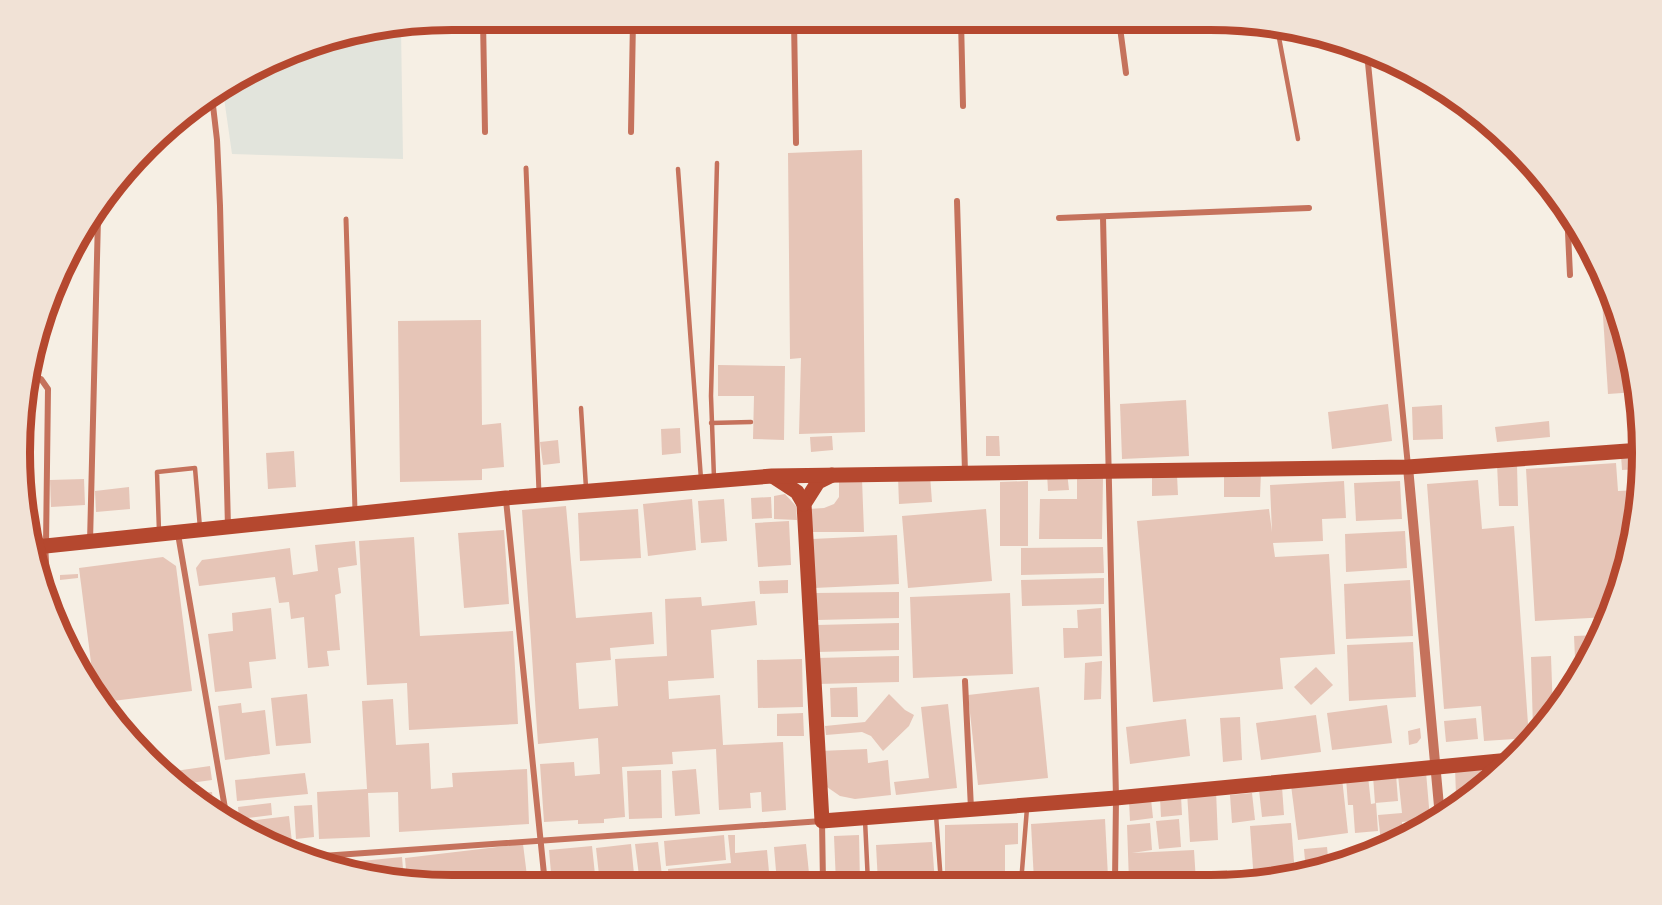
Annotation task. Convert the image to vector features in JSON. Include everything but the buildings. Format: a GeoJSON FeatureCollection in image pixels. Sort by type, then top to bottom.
{"type":"FeatureCollection","features":[{"type":"Feature","properties":{"kind":"main road"},"geometry":{"type":"LineString","coordinates":[[41,547],[506,498],[772,476],[1408,467],[1632,451]]}},
{"type":"Feature","properties":{"kind":"main road"},"geometry":{"type":"LineString","coordinates":[[804,504],[818,482],[833,474]]}},
{"type":"Feature","properties":{"kind":"main road"},"geometry":{"type":"LineString","coordinates":[[772,476],[797,492],[804,504],[822,821],[1027,806],[1497,761]]}},
{"type":"Feature","properties":{"kind":"street"},"geometry":{"type":"LineString","coordinates":[[483,30],[485,132]]}},
{"type":"Feature","properties":{"kind":"street"},"geometry":{"type":"LineString","coordinates":[[631,132],[633,30]]}},
{"type":"Feature","properties":{"kind":"street"},"geometry":{"type":"LineString","coordinates":[[794,30],[796,143]]}},
{"type":"Feature","properties":{"kind":"street"},"geometry":{"type":"LineString","coordinates":[[961,30],[963,106]]}},
{"type":"Feature","properties":{"kind":"street"},"geometry":{"type":"LineString","coordinates":[[1120,30],[1126,73]]}},
{"type":"Feature","properties":{"kind":"street"},"geometry":{"type":"LineString","coordinates":[[1368,61],[1439,807]]}},
{"type":"Feature","properties":{"kind":"street"},"geometry":{"type":"LineString","coordinates":[[212,105],[220,206],[228,528]]}},
{"type":"Feature","properties":{"kind":"street"},"geometry":{"type":"LineString","coordinates":[[526,168],[539,495]]}},
{"type":"Feature","properties":{"kind":"street"},"geometry":{"type":"LineString","coordinates":[[957,201],[965,473]]}},
{"type":"Feature","properties":{"kind":"street"},"geometry":{"type":"LineString","coordinates":[[1059,218],[1309,208]]}},
{"type":"Feature","properties":{"kind":"street"},"geometry":{"type":"LineString","coordinates":[[1103,216],[1116,798],[1115,875]]}},
{"type":"Feature","properties":{"kind":"street"},"geometry":{"type":"LineString","coordinates":[[346,219],[355,515]]}},
{"type":"Feature","properties":{"kind":"street"},"geometry":{"type":"LineString","coordinates":[[90,542],[98,223]]}},
{"type":"Feature","properties":{"kind":"street"},"geometry":{"type":"LineString","coordinates":[[1568,229],[1570,275]]}},
{"type":"Feature","properties":{"kind":"street"},"geometry":{"type":"LineString","coordinates":[[37,379],[41,379],[48,389],[41,547]]}},
{"type":"Feature","properties":{"kind":"street"},"geometry":{"type":"LineString","coordinates":[[506,498],[538,841],[544,875]]}},
{"type":"Feature","properties":{"kind":"street"},"geometry":{"type":"LineString","coordinates":[[178,533],[225,808]]}},
{"type":"Feature","properties":{"kind":"street"},"geometry":{"type":"LineString","coordinates":[[965,681],[971,810]]}},
{"type":"Feature","properties":{"kind":"street"},"geometry":{"type":"LineString","coordinates":[[326,856],[822,821],[823,875]]}},
{"type":"Feature","properties":{"kind":"lane"},"geometry":{"type":"LineString","coordinates":[[1279,36],[1298,139]]}},
{"type":"Feature","properties":{"kind":"lane"},"geometry":{"type":"LineString","coordinates":[[708,481],[717,163]]}},
{"type":"Feature","properties":{"kind":"lane"},"geometry":{"type":"LineString","coordinates":[[678,169],[708,481]]}},
{"type":"Feature","properties":{"kind":"lane"},"geometry":{"type":"LineString","coordinates":[[581,408],[586,491]]}},
{"type":"Feature","properties":{"kind":"lane"},"geometry":{"type":"LineString","coordinates":[[711,423],[751,422]]}},
{"type":"Feature","properties":{"kind":"lane"},"geometry":{"type":"LineString","coordinates":[[159,535],[157,472],[195,468],[200,531]]}},
{"type":"Feature","properties":{"kind":"lane"},"geometry":{"type":"LineString","coordinates":[[1022,875],[1027,806]]}},
{"type":"Feature","properties":{"kind":"lane"},"geometry":{"type":"LineString","coordinates":[[936,812],[940,875]]}},
{"type":"Feature","properties":{"kind":"lane"},"geometry":{"type":"LineString","coordinates":[[865,818],[868,875]]}},
{"type":"Feature","properties":{"kind":"shaded area"},"geometry":{"type":"Polygon","coordinates":[[[401,34],[403,159],[232,154],[224,97],[266,74],[317,52],[370,38],[401,34]]]}}]}
